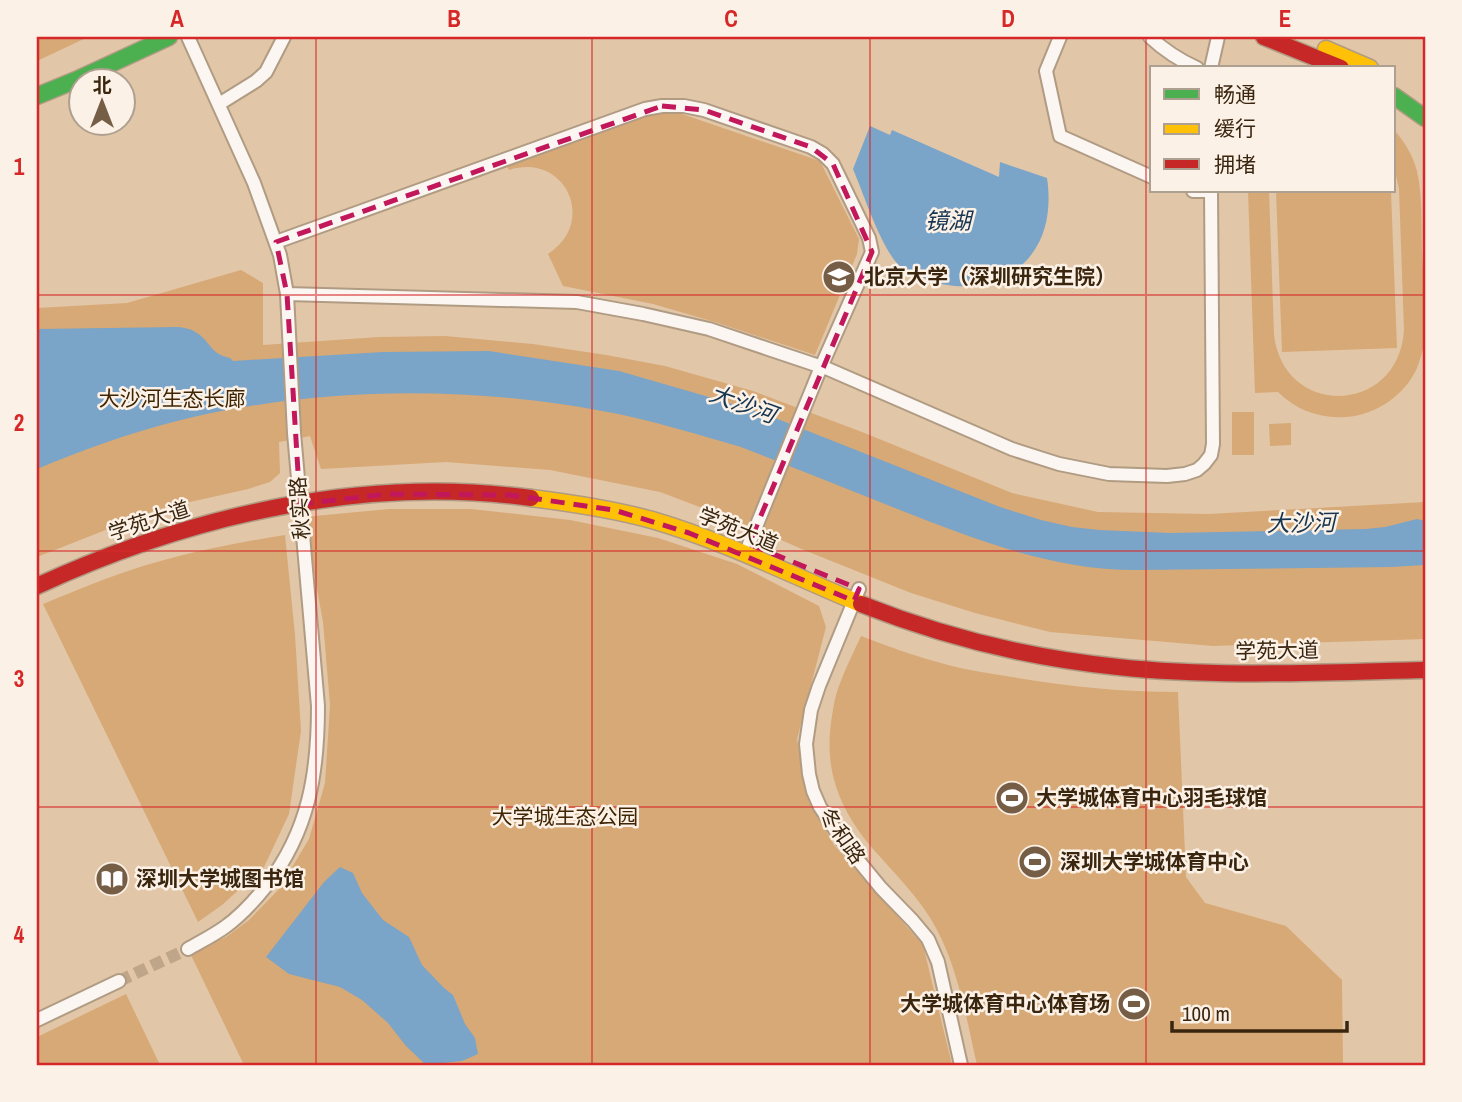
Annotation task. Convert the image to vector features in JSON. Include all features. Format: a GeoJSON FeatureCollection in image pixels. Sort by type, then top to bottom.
{"type":"FeatureCollection","features":[{"type":"Feature","properties":{"kind":"street"},"geometry":{"type":"LineString","coordinates":[[37,86],[145,37]]}},
{"type":"Feature","properties":{"kind":"street"},"geometry":{"type":"LineString","coordinates":[[37,96],[169,37]]}},
{"type":"Feature","properties":{"kind":"street","name":"秋实路"},"geometry":{"type":"LineString","coordinates":[[188,37],[254,183],[276,242],[287,294],[294,433],[318,706],[318,746],[313,783],[306,813],[293,843],[276,874],[251,905],[225,927],[188,949]]}},
{"type":"Feature","properties":{"kind":"street"},"geometry":{"type":"LineString","coordinates":[[219,104],[266,72],[284,37]]}},
{"type":"Feature","properties":{"kind":"street"},"geometry":{"type":"LineString","coordinates":[[1060,37],[1046,71],[1060,135],[1150,176]]}},
{"type":"Feature","properties":{"kind":"street"},"geometry":{"type":"LineString","coordinates":[[1150,37],[1162,49],[1192,66]]}},
{"type":"Feature","properties":{"kind":"street"},"geometry":{"type":"LineString","coordinates":[[1211,66],[1218,37]]}},
{"type":"Feature","properties":{"kind":"street"},"geometry":{"type":"LineString","coordinates":[[1264,37],[1336,66]]}},
{"type":"Feature","properties":{"kind":"street"},"geometry":{"type":"LineString","coordinates":[[1297,37],[1365,66]]}},
{"type":"Feature","properties":{"kind":"street"},"geometry":{"type":"LineString","coordinates":[[1396,83],[1425,103]]}},
{"type":"Feature","properties":{"kind":"street"},"geometry":{"type":"LineString","coordinates":[[1396,97],[1425,118]]}},
{"type":"Feature","properties":{"kind":"street"},"geometry":{"type":"LineString","coordinates":[[276,242],[645,109],[662,106],[704,110],[811,147],[823,154],[833,164],[869,238],[873,252],[810,392],[749,544]]}},
{"type":"Feature","properties":{"kind":"street"},"geometry":{"type":"LineString","coordinates":[[287,294],[577,302],[643,314],[709,330],[828,369],[1012,449],[1059,464],[1109,474],[1167,476],[1197,470],[1211,455],[1213,444],[1211,192]]}},
{"type":"Feature","properties":{"kind":"street","name":"学苑大道"},"geometry":{"type":"LineString","coordinates":[[37,586],[163,536],[299,498],[367,483],[484,481],[602,496],[659,510],[749,544],[913,624],[1017,652],[1100,665],[1170,671],[1234,673],[1425,670]]}},
{"type":"Feature","properties":{"kind":"street","name":"学苑大道"},"geometry":{"type":"LineString","coordinates":[[37,572],[137,531],[212,509],[299,498],[455,492],[510,495],[642,517],[856,595],[1031,643],[1068,649],[1184,659],[1425,658]]}},
{"type":"Feature","properties":{"kind":"street","name":"冬和路"},"geometry":{"type":"LineString","coordinates":[[856,595],[811,710],[806,757],[813,791],[820,807],[844,843],[928,939],[938,962],[961,1065]]}},
{"type":"Feature","properties":{"kind":"street"},"geometry":{"type":"LineString","coordinates":[[37,1020],[119,981]]}},
{"type":"Feature","properties":{"kind":"highlighted area"},"geometry":{"type":"Polygon","coordinates":[[[662,106],[704,110],[811,147],[833,164],[872,252],[749,544],[859,589],[854,601],[689,533],[614,510],[510,495],[388,494],[300,504],[287,294],[276,242],[662,106]]]}},
{"type":"Feature","properties":{"kind":"green space"},"geometry":{"type":"Polygon","coordinates":[[[37,37],[88,37],[37,61],[37,37]]]}},
{"type":"Feature","properties":{"kind":"green space"},"geometry":{"type":"Polygon","coordinates":[[[682,114],[820,161],[859,239],[857,254],[815,355],[653,304],[563,286],[548,254],[563,240],[571,225],[572,209],[568,193],[559,180],[546,171],[529,167],[509,170],[506,164],[641,115],[682,114]]]}},
{"type":"Feature","properties":{"kind":"green space"},"geometry":{"type":"Polygon","coordinates":[[[1396,133],[1413,160],[1420,191],[1424,345],[1412,378],[1397,395],[1378,408],[1346,417],[1309,412],[1278,392],[1255,393],[1248,192],[1269,192],[1274,335],[1282,362],[1298,382],[1318,393],[1341,396],[1363,391],[1383,378],[1397,358],[1404,330],[1399,189],[1396,176],[1396,133]]]}},
{"type":"Feature","properties":{"kind":"green space"},"geometry":{"type":"Polygon","coordinates":[[[1276,192],[1391,192],[1397,348],[1282,352],[1276,192]]]}},
{"type":"Feature","properties":{"kind":"green space","name":"大沙河生态长廊"},"geometry":{"type":"Polygon","coordinates":[[[241,270],[263,283],[263,345],[379,337],[445,336],[533,344],[665,366],[753,391],[1012,493],[1098,512],[1209,514],[1425,502],[1425,639],[1213,646],[1050,632],[911,593],[660,492],[550,470],[446,462],[321,469],[310,436],[279,442],[280,473],[270,482],[159,509],[37,557],[37,308],[127,303],[241,270]]]}},
{"type":"Feature","properties":{"kind":"green space"},"geometry":{"type":"Polygon","coordinates":[[[1232,412],[1254,412],[1254,455],[1232,455],[1232,412]]]}},
{"type":"Feature","properties":{"kind":"green space"},"geometry":{"type":"Polygon","coordinates":[[[1291,423],[1291,445],[1270,446],[1269,424],[1291,423]]]}},
{"type":"Feature","properties":{"kind":"green space","name":"大学城生态公园"},"geometry":{"type":"Polygon","coordinates":[[[389,509],[471,509],[570,520],[658,538],[737,564],[819,606],[826,627],[797,739],[808,799],[834,845],[923,945],[952,1065],[239,1065],[243,1063],[190,953],[226,937],[249,920],[279,889],[309,839],[325,783],[330,705],[323,622],[304,517],[389,509]]]}},
{"type":"Feature","properties":{"kind":"green space"},"geometry":{"type":"Polygon","coordinates":[[[285,535],[301,731],[289,814],[264,867],[222,905],[198,922],[43,604],[129,570],[218,547],[285,535]]]}},
{"type":"Feature","properties":{"kind":"green space","name":"深圳大学城体育中心"},"geometry":{"type":"Polygon","coordinates":[[[861,636],[926,659],[977,671],[1092,688],[1178,692],[1186,877],[1205,903],[1286,926],[1342,980],[1343,1065],[977,1065],[956,977],[936,928],[915,896],[861,834],[836,787],[830,754],[833,709],[841,680],[861,636]]]}},
{"type":"Feature","properties":{"kind":"green space"},"geometry":{"type":"Polygon","coordinates":[[[126,994],[160,1065],[37,1065],[37,1037],[126,994]]]}},
{"type":"Feature","properties":{"kind":"water","name":"镜湖"},"geometry":{"type":"Polygon","coordinates":[[[870,126],[890,135],[892,130],[999,177],[1000,162],[1047,178],[1049,198],[1045,228],[1031,255],[1021,266],[996,281],[967,286],[938,283],[900,266],[886,248],[853,169],[870,126]]]}},
{"type":"Feature","properties":{"kind":"water"},"geometry":{"type":"Polygon","coordinates":[[[179,327],[195,332],[214,351],[233,361],[383,352],[489,351],[619,371],[765,414],[1000,507],[1072,527],[1170,533],[1366,529],[1417,519],[1425,521],[1425,565],[1136,570],[1075,565],[986,542],[741,447],[620,414],[497,397],[389,394],[282,401],[177,421],[106,442],[37,469],[37,329],[179,327]]]}},
{"type":"Feature","properties":{"kind":"water"},"geometry":{"type":"Polygon","coordinates":[[[340,867],[353,873],[362,893],[383,920],[409,937],[422,965],[453,995],[465,1024],[475,1038],[478,1054],[462,1061],[426,1065],[388,1023],[362,1000],[340,987],[289,974],[266,957],[324,882],[340,867]]]}},
{"type":"Feature","properties":{"kind":"tunnel"},"geometry":{"type":"LineString","coordinates":[[119,981],[188,949]]}},
{"type":"Feature","properties":{"kind":"traffic: fast"},"geometry":{"type":"LineString","coordinates":[[37,96],[169,37]]}},
{"type":"Feature","properties":{"kind":"traffic: fast"},"geometry":{"type":"LineString","coordinates":[[1396,97],[1425,118]]}},
{"type":"Feature","properties":{"kind":"traffic: slow"},"geometry":{"type":"LineString","coordinates":[[1326,49],[1365,66]]}},
{"type":"Feature","properties":{"kind":"traffic: slow"},"geometry":{"type":"LineString","coordinates":[[531,498],[622,513],[679,528],[861,604]]}},
{"type":"Feature","properties":{"kind":"traffic: jam"},"geometry":{"type":"LineString","coordinates":[[1264,37],[1336,66]]}},
{"type":"Feature","properties":{"kind":"traffic: jam"},"geometry":{"type":"LineString","coordinates":[[37,586],[155,539],[278,507],[341,497],[404,492],[468,492],[531,498]]}},
{"type":"Feature","properties":{"kind":"traffic: jam"},"geometry":{"type":"LineString","coordinates":[[861,604],[924,627],[1019,652],[1118,667],[1233,673],[1425,670]]}},
{"type":"Feature","properties":{"kind":"place","name":"北京大学（深圳研究生院）"},"geometry":{"type":"Point","coordinates":[839,277]}},
{"type":"Feature","properties":{"kind":"place","name":"大学城体育中心羽毛球馆"},"geometry":{"type":"Point","coordinates":[1012,798]}},
{"type":"Feature","properties":{"kind":"place","name":"深圳大学城体育中心"},"geometry":{"type":"Point","coordinates":[1035,862]}},
{"type":"Feature","properties":{"kind":"place","name":"深圳大学城图书馆"},"geometry":{"type":"Point","coordinates":[112,879]}},
{"type":"Feature","properties":{"kind":"place","name":"大学城体育中心体育场"},"geometry":{"type":"Point","coordinates":[1134,1004]}},
{"type":"Feature","properties":{"kind":"water label","name":"大沙河"},"geometry":{"type":"Point","coordinates":[743,404]}},
{"type":"Feature","properties":{"kind":"water label","name":"大沙河"},"geometry":{"type":"Point","coordinates":[1301,523]}}]}
